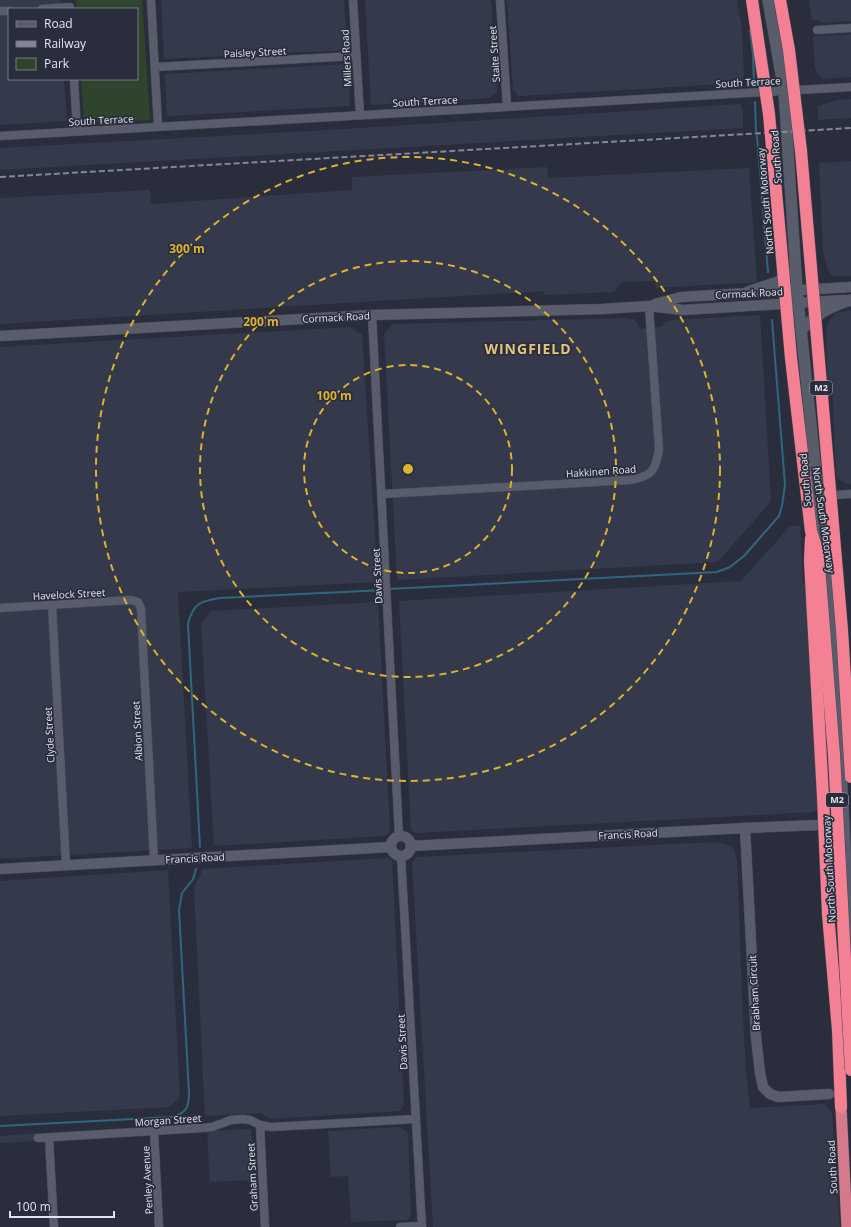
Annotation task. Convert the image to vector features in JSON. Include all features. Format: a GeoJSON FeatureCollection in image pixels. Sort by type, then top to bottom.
{"type":"FeatureCollection","features":[{"type":"Feature","properties":{"kind":"highway","name":"North South Motorway"},"geometry":{"type":"LineString","coordinates":[[752,0],[769,114],[791,358],[811,531],[818,553],[834,755],[851,1070]]}},
{"type":"Feature","properties":{"kind":"highway","name":"North South Motorway"},"geometry":{"type":"LineString","coordinates":[[780,0],[789,50],[801,151],[842,630],[851,777]]}},
{"type":"Feature","properties":{"kind":"highway"},"geometry":{"type":"LineString","coordinates":[[811,531],[810,561],[823,790],[828,914],[838,1030],[841,1107]]}},
{"type":"Feature","properties":{"kind":"highway","name":"South Road"},"geometry":{"type":"LineString","coordinates":[[841,1107],[847,1227]]}},
{"type":"Feature","properties":{"kind":"main road","name":"South Road"},"geometry":{"type":"LineString","coordinates":[[768,0],[784,91],[798,303],[835,656],[851,958]]}},
{"type":"Feature","properties":{"kind":"main road"},"geometry":{"type":"LineString","coordinates":[[748,292],[778,282],[795,266]]}},
{"type":"Feature","properties":{"kind":"main road"},"geometry":{"type":"LineString","coordinates":[[801,330],[819,313],[831,306],[851,300]]}},
{"type":"Feature","properties":{"kind":"street"},"geometry":{"type":"LineString","coordinates":[[151,0],[158,126]]}},
{"type":"Feature","properties":{"kind":"street","name":"Millers Road"},"geometry":{"type":"LineString","coordinates":[[353,0],[360,115]]}},
{"type":"Feature","properties":{"kind":"street","name":"Staite Street"},"geometry":{"type":"LineString","coordinates":[[500,0],[507,106]]}},
{"type":"Feature","properties":{"kind":"street"},"geometry":{"type":"LineString","coordinates":[[49,8],[70,5]]}},
{"type":"Feature","properties":{"kind":"street"},"geometry":{"type":"LineString","coordinates":[[817,30],[851,28]]}},
{"type":"Feature","properties":{"kind":"street","name":"Paisley Street"},"geometry":{"type":"LineString","coordinates":[[155,67],[356,56]]}},
{"type":"Feature","properties":{"kind":"street"},"geometry":{"type":"LineString","coordinates":[[74,80],[76,131]]}},
{"type":"Feature","properties":{"kind":"street","name":"South Terrace"},"geometry":{"type":"LineString","coordinates":[[0,136],[851,87]]}},
{"type":"Feature","properties":{"kind":"street","name":"Cormack Road"},"geometry":{"type":"LineString","coordinates":[[649,306],[680,297],[851,287]]}},
{"type":"Feature","properties":{"kind":"street","name":"Cormack Road"},"geometry":{"type":"LineString","coordinates":[[0,336],[372,315],[602,309],[649,306],[683,310],[851,300]]}},
{"type":"Feature","properties":{"kind":"street","name":"Hakkinen Road"},"geometry":{"type":"LineString","coordinates":[[382,494],[631,480],[642,478],[650,474],[655,468],[658,460],[658,450],[649,306]]}},
{"type":"Feature","properties":{"kind":"street","name":"Davis Street"},"geometry":{"type":"LineString","coordinates":[[372,315],[387,580],[399,836]]}},
{"type":"Feature","properties":{"kind":"street"},"geometry":{"type":"LineString","coordinates":[[818,496],[851,494]]}},
{"type":"Feature","properties":{"kind":"street","name":"Havelock Street"},"geometry":{"type":"LineString","coordinates":[[0,608],[131,600],[138,602]]}},
{"type":"Feature","properties":{"kind":"street","name":"Albion Street"},"geometry":{"type":"LineString","coordinates":[[138,602],[141,609],[154,860]]}},
{"type":"Feature","properties":{"kind":"street","name":"Clyde Street"},"geometry":{"type":"LineString","coordinates":[[52,605],[66,865]]}},
{"type":"Feature","properties":{"kind":"street","name":"Francis Road"},"geometry":{"type":"LineString","coordinates":[[411,846],[844,824]]}},
{"type":"Feature","properties":{"kind":"street","name":"Brabham Circuit"},"geometry":{"type":"LineString","coordinates":[[745,828],[756,1037],[763,1087],[770,1094],[778,1097],[829,1094]]}},
{"type":"Feature","properties":{"kind":"street"},"geometry":{"type":"LineString","coordinates":[[399,836],[406,838],[411,846],[407,854],[401,856],[395,854],[391,846],[393,840],[399,836]]}},
{"type":"Feature","properties":{"kind":"street","name":"Francis Road"},"geometry":{"type":"LineString","coordinates":[[0,869],[391,846]]}},
{"type":"Feature","properties":{"kind":"street","name":"Davis Street"},"geometry":{"type":"LineString","coordinates":[[401,856],[421,1226]]}},
{"type":"Feature","properties":{"kind":"street"},"geometry":{"type":"LineString","coordinates":[[840,1084],[836,1090],[829,1094],[841,1107]]}},
{"type":"Feature","properties":{"kind":"street","name":"Morgan Street"},"geometry":{"type":"LineString","coordinates":[[38,1138],[202,1128],[212,1127],[231,1120],[250,1120],[260,1125],[272,1127],[416,1119]]}},
{"type":"Feature","properties":{"kind":"street","name":"Graham Street"},"geometry":{"type":"LineString","coordinates":[[260,1125],[265,1227]]}},
{"type":"Feature","properties":{"kind":"street","name":"Penley Avenue"},"geometry":{"type":"LineString","coordinates":[[154,1131],[159,1227]]}},
{"type":"Feature","properties":{"kind":"street"},"geometry":{"type":"LineString","coordinates":[[49,1138],[54,1227]]}},
{"type":"Feature","properties":{"kind":"street"},"geometry":{"type":"LineString","coordinates":[[400,1227],[421,1226]]}},
{"type":"Feature","properties":{"kind":"shaded area"},"geometry":{"type":"Polygon","coordinates":[[[0,0],[60,0],[61,8],[8,8],[8,80],[64,80],[67,121],[0,125],[0,0]]]}},
{"type":"Feature","properties":{"kind":"shaded area"},"geometry":{"type":"Polygon","coordinates":[[[161,0],[344,0],[347,50],[164,59],[161,0]]]}},
{"type":"Feature","properties":{"kind":"shaded area"},"geometry":{"type":"Polygon","coordinates":[[[365,0],[491,0],[497,92],[489,98],[371,105],[365,0]]]}},
{"type":"Feature","properties":{"kind":"shaded area"},"geometry":{"type":"Polygon","coordinates":[[[507,0],[737,0],[742,28],[744,75],[741,83],[519,96],[513,90],[507,0]]]}},
{"type":"Feature","properties":{"kind":"shaded area"},"geometry":{"type":"Polygon","coordinates":[[[809,0],[851,0],[851,21],[820,23],[820,20],[812,20],[809,0]]]}},
{"type":"Feature","properties":{"kind":"shaded area"},"geometry":{"type":"Polygon","coordinates":[[[851,34],[851,77],[823,79],[815,68],[813,36],[851,34]]]}},
{"type":"Feature","properties":{"kind":"shaded area"},"geometry":{"type":"Polygon","coordinates":[[[348,64],[350,106],[167,116],[165,74],[348,64]]]}},
{"type":"Feature","properties":{"kind":"shaded area"},"geometry":{"type":"Polygon","coordinates":[[[851,99],[851,118],[818,120],[818,106],[837,100],[851,99]]]}},
{"type":"Feature","properties":{"kind":"shaded area"},"geometry":{"type":"Polygon","coordinates":[[[740,104],[743,109],[743,128],[0,170],[0,148],[328,130],[740,104]]]}},
{"type":"Feature","properties":{"kind":"shaded area"},"geometry":{"type":"Polygon","coordinates":[[[851,161],[851,276],[833,276],[828,271],[823,251],[819,163],[851,161]]]}},
{"type":"Feature","properties":{"kind":"shaded area"},"geometry":{"type":"Polygon","coordinates":[[[547,167],[548,178],[749,168],[757,282],[656,288],[655,281],[622,282],[614,292],[544,295],[543,291],[0,324],[0,198],[150,190],[151,204],[352,190],[352,177],[547,167]]]}},
{"type":"Feature","properties":{"kind":"shaded area"},"geometry":{"type":"Polygon","coordinates":[[[851,310],[851,484],[846,484],[839,479],[836,474],[832,385],[828,383],[826,345],[827,324],[836,313],[851,310]]]}},
{"type":"Feature","properties":{"kind":"shaded area"},"geometry":{"type":"Polygon","coordinates":[[[760,315],[771,501],[718,562],[397,580],[384,334],[393,324],[627,318],[633,319],[640,329],[661,327],[666,322],[672,320],[760,315]]]}},
{"type":"Feature","properties":{"kind":"shaded area"},"geometry":{"type":"Polygon","coordinates":[[[350,327],[362,335],[378,582],[178,592],[192,848],[0,859],[0,347],[350,327]]]}},
{"type":"Feature","properties":{"kind":"shaded area"},"geometry":{"type":"Polygon","coordinates":[[[790,526],[800,526],[803,583],[806,584],[818,808],[814,812],[415,833],[411,830],[399,601],[741,581],[790,526]]]}},
{"type":"Feature","properties":{"kind":"shaded area"},"geometry":{"type":"Polygon","coordinates":[[[378,602],[390,832],[385,836],[214,846],[201,623],[211,611],[378,602]]]}},
{"type":"Feature","properties":{"kind":"shaded area"},"geometry":{"type":"Polygon","coordinates":[[[713,842],[726,844],[734,849],[737,859],[746,1073],[750,1108],[825,1104],[832,1114],[840,1227],[433,1227],[412,863],[417,857],[713,842]]]}},
{"type":"Feature","properties":{"kind":"shaded area"},"geometry":{"type":"Polygon","coordinates":[[[388,858],[392,861],[404,1105],[400,1111],[270,1119],[261,1113],[205,1116],[194,887],[202,869],[388,858]]]}},
{"type":"Feature","properties":{"kind":"shaded area"},"geometry":{"type":"Polygon","coordinates":[[[168,870],[180,1097],[169,1107],[0,1116],[0,881],[168,870]]]}},
{"type":"Feature","properties":{"kind":"shaded area"},"geometry":{"type":"Polygon","coordinates":[[[400,1127],[408,1133],[411,1216],[407,1220],[351,1222],[348,1176],[331,1177],[328,1131],[400,1127]]]}},
{"type":"Feature","properties":{"kind":"shaded area"},"geometry":{"type":"Polygon","coordinates":[[[251,1129],[255,1180],[210,1182],[207,1131],[251,1129]]]}},
{"type":"Feature","properties":{"kind":"shaded area"},"geometry":{"type":"Polygon","coordinates":[[[38,1133],[38,1141],[0,1143],[0,1136],[38,1133]]]}},
{"type":"Feature","properties":{"kind":"green space"},"geometry":{"type":"Polygon","coordinates":[[[76,0],[142,0],[150,120],[84,123],[81,80],[138,80],[138,8],[76,8],[76,0]]]}},
{"type":"Feature","properties":{"kind":"waterway"},"geometry":{"type":"LineString","coordinates":[[750,30],[754,81]]}},
{"type":"Feature","properties":{"kind":"waterway"},"geometry":{"type":"LineString","coordinates":[[755,102],[756,131]]}},
{"type":"Feature","properties":{"kind":"waterway"},"geometry":{"type":"LineString","coordinates":[[757,136],[768,272]]}},
{"type":"Feature","properties":{"kind":"waterway"},"geometry":{"type":"LineString","coordinates":[[389,589],[717,572],[730,567],[744,556],[779,516],[782,506],[785,485],[772,320]]}},
{"type":"Feature","properties":{"kind":"waterway"},"geometry":{"type":"LineString","coordinates":[[200,847],[188,624],[195,607],[208,600],[220,598],[385,590]]}},
{"type":"Feature","properties":{"kind":"waterway"},"geometry":{"type":"LineString","coordinates":[[0,1126],[172,1117],[184,1112],[188,1103],[189,1093],[179,910],[182,893],[193,879],[196,869]]}},
{"type":"Feature","properties":{"kind":"railway"},"geometry":{"type":"LineString","coordinates":[[0,177],[851,128]]}},
{"type":"Feature","properties":{"kind":"district","name":"WINGFIELD"},"geometry":{"type":"Point","coordinates":[528,349]}}]}
